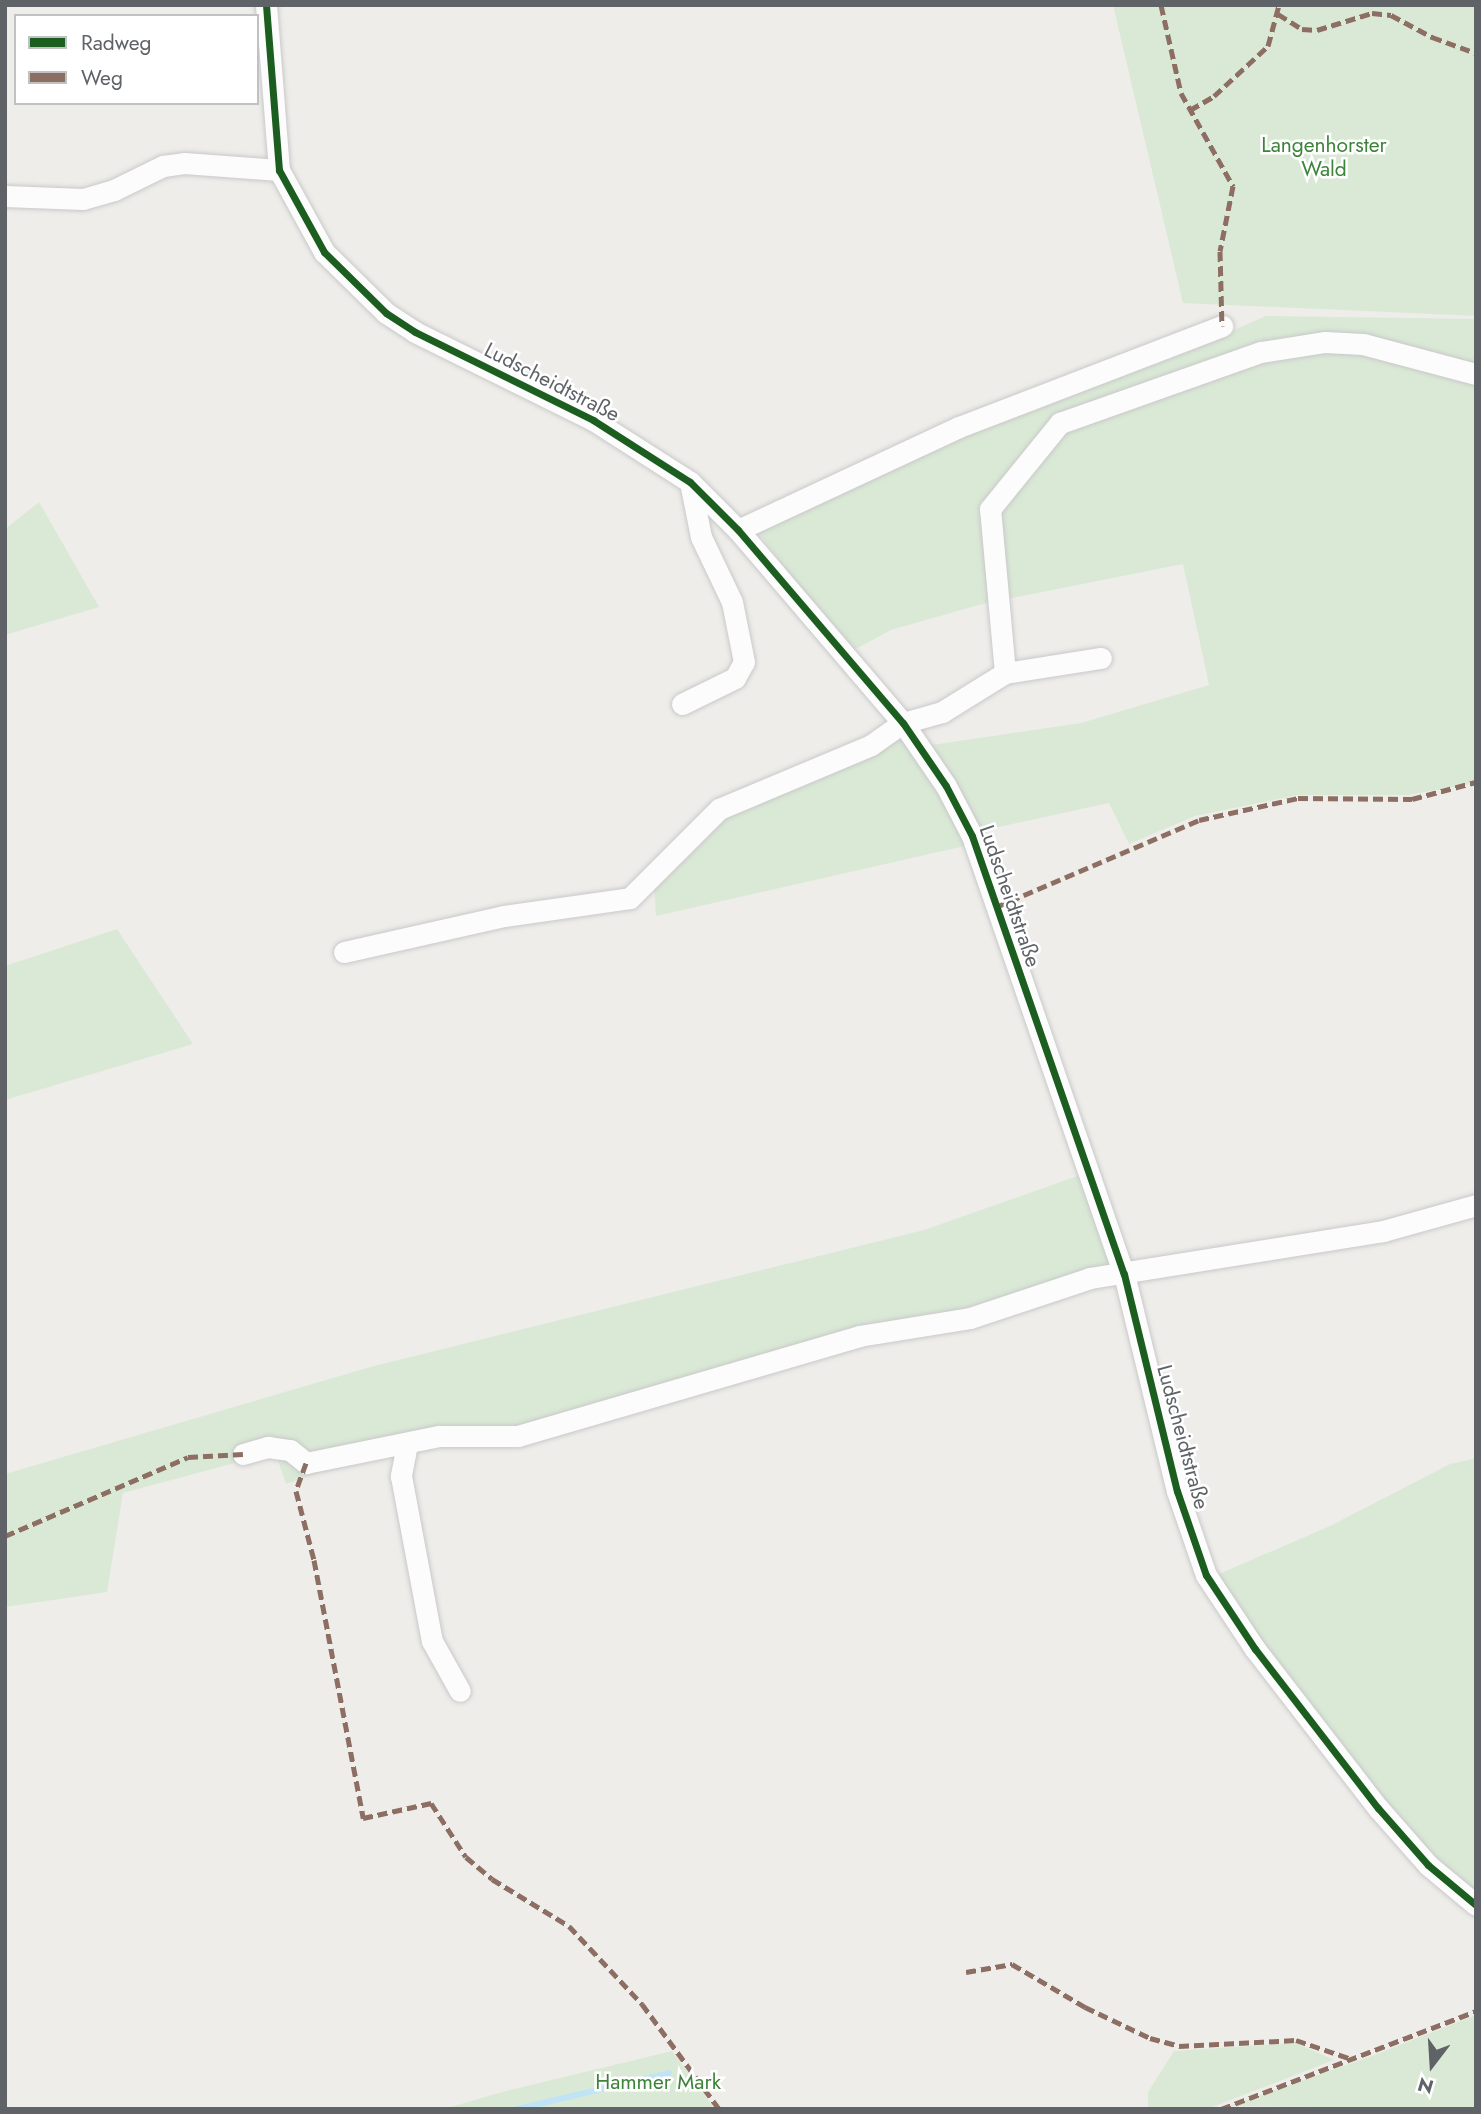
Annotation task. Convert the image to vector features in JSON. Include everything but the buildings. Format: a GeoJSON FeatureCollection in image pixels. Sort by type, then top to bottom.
{"type":"FeatureCollection","features":[{"type":"Feature","properties":{"kind":"street","name":"Ludscheidtstraße"},"geometry":{"type":"LineString","coordinates":[[266,5],[279,170],[324,252],[386,313],[442,347],[593,420],[690,482],[738,530],[903,723],[961,809],[1124,1274],[1177,1491],[1206,1574],[1255,1649],[1378,1808],[1428,1865],[1476,1905]]}},
{"type":"Feature","properties":{"kind":"street"},"geometry":{"type":"LineString","coordinates":[[5,195],[83,199],[114,190],[163,166],[184,163],[279,170]]}},
{"type":"Feature","properties":{"kind":"street"},"geometry":{"type":"LineString","coordinates":[[738,530],[959,427],[1222,326]]}},
{"type":"Feature","properties":{"kind":"street"},"geometry":{"type":"LineString","coordinates":[[1005,673],[990,509],[1060,422],[1261,352],[1325,342],[1363,344],[1476,374]]}},
{"type":"Feature","properties":{"kind":"street"},"geometry":{"type":"LineString","coordinates":[[682,704],[735,678],[744,662],[732,602],[701,537],[690,482]]}},
{"type":"Feature","properties":{"kind":"street"},"geometry":{"type":"LineString","coordinates":[[344,952],[504,916],[630,898],[719,809],[871,745],[903,723],[942,712],[1005,673],[1101,658]]}},
{"type":"Feature","properties":{"kind":"street"},"geometry":{"type":"LineString","coordinates":[[243,1454],[268,1447],[290,1450],[306,1463],[439,1436],[518,1436],[832,1343],[970,1318],[1090,1278],[1383,1231],[1476,1205]]}},
{"type":"Feature","properties":{"kind":"street"},"geometry":{"type":"LineString","coordinates":[[407,1444],[401,1476],[432,1641],[460,1691]]}},
{"type":"Feature","properties":{"kind":"green space","name":"Langenhorster Wald"},"geometry":{"type":"Polygon","coordinates":[[[1113,5],[1476,5],[1476,316],[1183,303],[1113,5]]]}},
{"type":"Feature","properties":{"kind":"green space"},"geometry":{"type":"Polygon","coordinates":[[[1266,316],[1476,319],[1476,783],[1408,795],[1298,795],[1195,816],[1129,844],[1109,803],[976,832],[925,746],[1081,723],[1209,685],[1183,564],[982,604],[891,630],[848,653],[755,528],[1041,402],[1159,363],[1266,316]]]}},
{"type":"Feature","properties":{"kind":"green space"},"geometry":{"type":"Polygon","coordinates":[[[39,502],[99,607],[5,635],[5,529],[39,502]]]}},
{"type":"Feature","properties":{"kind":"green space"},"geometry":{"type":"Polygon","coordinates":[[[900,731],[942,788],[969,845],[656,916],[654,883],[703,825],[900,731]]]}},
{"type":"Feature","properties":{"kind":"green space"},"geometry":{"type":"Polygon","coordinates":[[[117,929],[193,1044],[5,1100],[5,966],[117,929]]]}},
{"type":"Feature","properties":{"kind":"green space"},"geometry":{"type":"Polygon","coordinates":[[[1086,1173],[1118,1266],[517,1433],[438,1432],[286,1484],[275,1452],[123,1493],[107,1592],[5,1607],[5,1474],[374,1366],[924,1230],[1086,1173]]]}},
{"type":"Feature","properties":{"kind":"green space"},"geometry":{"type":"Polygon","coordinates":[[[1476,1458],[1476,1893],[1434,1860],[1258,1649],[1212,1577],[1330,1526],[1450,1464],[1476,1458]]]}},
{"type":"Feature","properties":{"kind":"green space"},"geometry":{"type":"Polygon","coordinates":[[[1476,2015],[1476,2109],[1229,2106],[1372,2056],[1476,2015]]]}},
{"type":"Feature","properties":{"kind":"green space"},"geometry":{"type":"Polygon","coordinates":[[[1296,2043],[1334,2060],[1207,2109],[1148,2109],[1148,2092],[1174,2051],[1296,2043]]]}},
{"type":"Feature","properties":{"kind":"green space","name":"Hammer Mark"},"geometry":{"type":"Polygon","coordinates":[[[672,2051],[715,2109],[444,2109],[502,2092],[672,2051]]]}},
{"type":"Feature","properties":{"kind":"waterway"},"geometry":{"type":"LineString","coordinates":[[517,2109],[669,2073]]}},
{"type":"Feature","properties":{"kind":"marked path"},"geometry":{"type":"LineString","coordinates":[[1161,5],[1181,93],[1233,186],[1220,251],[1222,326]]}},
{"type":"Feature","properties":{"kind":"marked path"},"geometry":{"type":"LineString","coordinates":[[1190,110],[1214,96],[1268,46],[1279,5]]}},
{"type":"Feature","properties":{"kind":"marked path"},"geometry":{"type":"LineString","coordinates":[[1278,14],[1302,29],[1317,30],[1372,13],[1391,15],[1432,37],[1476,53]]}},
{"type":"Feature","properties":{"kind":"marked path"},"geometry":{"type":"LineString","coordinates":[[996,907],[1199,820],[1298,798],[1412,799],[1476,782]]}},
{"type":"Feature","properties":{"kind":"marked path"},"geometry":{"type":"LineString","coordinates":[[5,1536],[188,1457],[243,1454]]}},
{"type":"Feature","properties":{"kind":"marked path"},"geometry":{"type":"LineString","coordinates":[[306,1463],[296,1491],[314,1560],[363,1818],[431,1803],[466,1857],[492,1879],[569,1926],[642,2004],[719,2109]]}},
{"type":"Feature","properties":{"kind":"marked path"},"geometry":{"type":"LineString","coordinates":[[966,1972],[1012,1964],[1085,2007],[1150,2038],[1179,2046],[1296,2040],[1349,2058]]}},
{"type":"Feature","properties":{"kind":"marked path"},"geometry":{"type":"LineString","coordinates":[[1221,2109],[1476,2011]]}},
{"type":"Feature","properties":{"kind":"cycle path"},"geometry":{"type":"LineString","coordinates":[[266,5],[279,170],[324,252],[386,313],[415,332],[593,420],[690,482],[738,530],[903,723],[946,786],[972,836],[1124,1274],[1177,1491],[1206,1575],[1255,1649],[1378,1808],[1428,1865],[1476,1905]]}}]}
